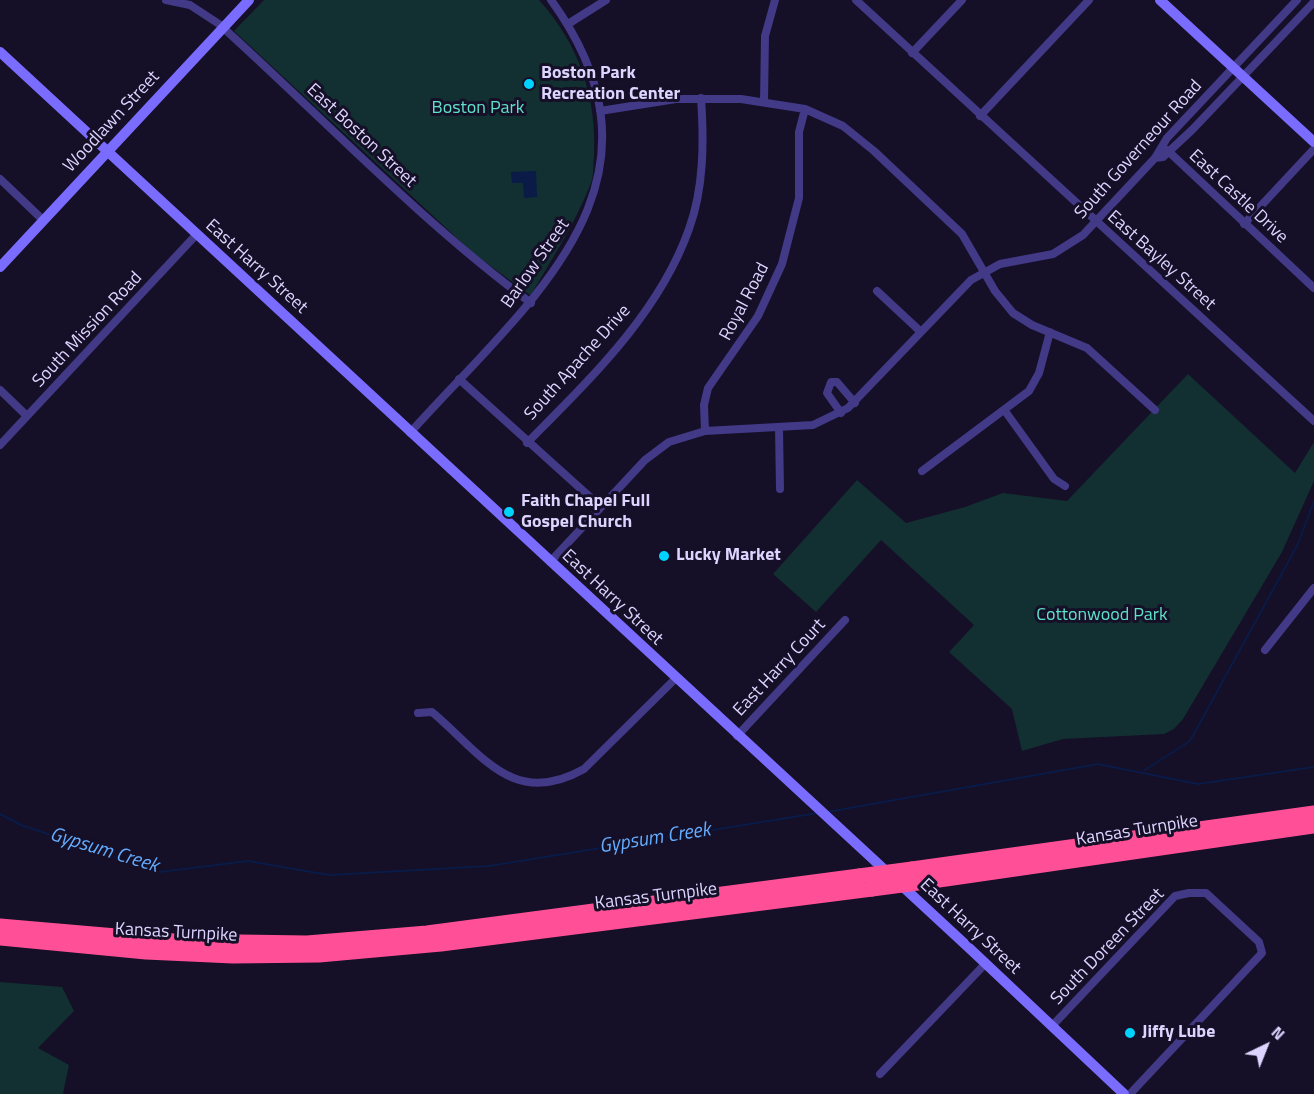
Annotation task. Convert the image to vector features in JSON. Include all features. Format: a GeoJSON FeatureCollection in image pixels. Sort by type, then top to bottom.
{"type":"FeatureCollection","features":[{"type":"Feature","properties":{"kind":"highway","name":"Kansas Turnpike"},"geometry":{"type":"LineString","coordinates":[[0,926],[174,941],[307,943],[427,933],[1314,813]]}},
{"type":"Feature","properties":{"kind":"highway","name":"Kansas Turnpike"},"geometry":{"type":"LineString","coordinates":[[0,938],[157,953],[233,956],[319,955],[441,944],[872,889],[1314,826]]}},
{"type":"Feature","properties":{"kind":"main road","name":"Woodlawn Street"},"geometry":{"type":"LineString","coordinates":[[0,267],[249,0]]}},
{"type":"Feature","properties":{"kind":"main road"},"geometry":{"type":"LineString","coordinates":[[1160,0],[1314,142]]}},
{"type":"Feature","properties":{"kind":"main road","name":"East Harry Street"},"geometry":{"type":"LineString","coordinates":[[0,52],[675,679],[986,963],[1117,1092]]}},
{"type":"Feature","properties":{"kind":"street","name":"East Boston Street"},"geometry":{"type":"LineString","coordinates":[[166,0],[190,5],[223,28],[443,232],[494,276],[531,303]]}},
{"type":"Feature","properties":{"kind":"street","name":"Barlow Street"},"geometry":{"type":"LineString","coordinates":[[410,433],[531,303],[578,233],[599,182],[602,135],[600,111],[590,66],[568,24],[551,0]]}},
{"type":"Feature","properties":{"kind":"street"},"geometry":{"type":"LineString","coordinates":[[568,24],[606,0]]}},
{"type":"Feature","properties":{"kind":"street"},"geometry":{"type":"LineString","coordinates":[[764,102],[765,36],[775,0]]}},
{"type":"Feature","properties":{"kind":"street","name":"East Bayley Street"},"geometry":{"type":"LineString","coordinates":[[856,0],[1314,421]]}},
{"type":"Feature","properties":{"kind":"street"},"geometry":{"type":"LineString","coordinates":[[912,53],[962,0]]}},
{"type":"Feature","properties":{"kind":"street"},"geometry":{"type":"LineString","coordinates":[[980,116],[1089,0]]}},
{"type":"Feature","properties":{"kind":"street","name":"South Governeour Road"},"geometry":{"type":"LineString","coordinates":[[550,562],[660,447],[678,438],[705,431],[813,425],[841,413],[855,403],[964,286],[985,271],[1007,263],[1053,254],[1076,241],[1096,223],[1155,158],[1162,145],[1297,0]]}},
{"type":"Feature","properties":{"kind":"street","name":"South Governeour Road"},"geometry":{"type":"LineString","coordinates":[[1169,152],[1314,2]]}},
{"type":"Feature","properties":{"kind":"street"},"geometry":{"type":"LineString","coordinates":[[600,111],[676,99],[701,98],[764,102],[805,109],[843,126],[874,151],[962,234],[1004,304],[1013,313],[1032,326],[1087,348],[1155,410]]}},
{"type":"Feature","properties":{"kind":"street","name":"South Apache Drive"},"geometry":{"type":"LineString","coordinates":[[527,443],[628,334],[680,251],[690,228],[699,192],[701,98]]}},
{"type":"Feature","properties":{"kind":"street","name":"Royal Road"},"geometry":{"type":"LineString","coordinates":[[705,431],[704,405],[708,388],[758,316],[782,264],[799,198],[799,132],[805,109]]}},
{"type":"Feature","properties":{"kind":"street","name":"East Castle Drive"},"geometry":{"type":"LineString","coordinates":[[1162,145],[1314,288]]}},
{"type":"Feature","properties":{"kind":"street"},"geometry":{"type":"LineString","coordinates":[[1244,224],[1314,149]]}},
{"type":"Feature","properties":{"kind":"street","name":"East Castle Drive"},"geometry":{"type":"LineString","coordinates":[[1155,158],[1163,157],[1169,152]]}},
{"type":"Feature","properties":{"kind":"street"},"geometry":{"type":"LineString","coordinates":[[0,179],[43,220]]}},
{"type":"Feature","properties":{"kind":"street","name":"South Mission Road"},"geometry":{"type":"LineString","coordinates":[[0,445],[196,235]]}},
{"type":"Feature","properties":{"kind":"street"},"geometry":{"type":"LineString","coordinates":[[877,291],[921,332]]}},
{"type":"Feature","properties":{"kind":"street"},"geometry":{"type":"LineString","coordinates":[[922,471],[1022,398],[1035,382],[1050,333]]}},
{"type":"Feature","properties":{"kind":"street"},"geometry":{"type":"LineString","coordinates":[[459,379],[527,443],[601,507]]}},
{"type":"Feature","properties":{"kind":"street"},"geometry":{"type":"LineString","coordinates":[[841,413],[828,393],[828,385],[834,381],[855,403]]}},
{"type":"Feature","properties":{"kind":"street"},"geometry":{"type":"LineString","coordinates":[[0,390],[27,416]]}},
{"type":"Feature","properties":{"kind":"street"},"geometry":{"type":"LineString","coordinates":[[1005,411],[1054,479],[1065,486]]}},
{"type":"Feature","properties":{"kind":"street"},"geometry":{"type":"LineString","coordinates":[[779,428],[780,489]]}},
{"type":"Feature","properties":{"kind":"street"},"geometry":{"type":"LineString","coordinates":[[1265,651],[1314,588]]}},
{"type":"Feature","properties":{"kind":"street","name":"East Harry Court"},"geometry":{"type":"LineString","coordinates":[[737,736],[845,620]]}},
{"type":"Feature","properties":{"kind":"street"},"geometry":{"type":"LineString","coordinates":[[418,713],[432,712],[508,778],[543,784],[572,776],[584,769],[675,679]]}},
{"type":"Feature","properties":{"kind":"street","name":"South Doreen Street"},"geometry":{"type":"LineString","coordinates":[[1052,1026],[1155,914],[1175,896],[1206,893],[1259,942],[1262,953],[1130,1094]]}},
{"type":"Feature","properties":{"kind":"street"},"geometry":{"type":"LineString","coordinates":[[880,1074],[986,963]]}},
{"type":"Feature","properties":{"kind":"green space","name":"Boston Park"},"geometry":{"type":"Polygon","coordinates":[[[264,0],[539,0],[565,35],[583,72],[592,113],[594,156],[592,180],[585,197],[564,239],[530,295],[473,253],[234,31],[264,0]]]}},
{"type":"Feature","properties":{"kind":"green space","name":"Cottonwood Park"},"geometry":{"type":"Polygon","coordinates":[[[1188,374],[1295,473],[1314,442],[1314,481],[1282,552],[1183,719],[1174,729],[1164,734],[1063,739],[1022,751],[1012,709],[949,652],[974,625],[881,540],[816,612],[773,574],[857,480],[906,523],[965,507],[1003,493],[1067,501],[1188,374]]]}},
{"type":"Feature","properties":{"kind":"green space"},"geometry":{"type":"Polygon","coordinates":[[[0,982],[62,987],[74,1011],[38,1048],[69,1065],[63,1094],[0,1094],[0,982]]]}},
{"type":"Feature","properties":{"kind":"water"},"geometry":{"type":"Polygon","coordinates":[[[536,171],[537,197],[524,198],[523,183],[512,183],[511,172],[536,171]]]}},
{"type":"Feature","properties":{"kind":"waterway"},"geometry":{"type":"LineString","coordinates":[[1145,770],[1190,741],[1298,544],[1314,501]]}},
{"type":"Feature","properties":{"kind":"waterway","name":"Gypsum Creek"},"geometry":{"type":"LineString","coordinates":[[827,812],[1098,764],[1198,784],[1314,767]]}},
{"type":"Feature","properties":{"kind":"waterway","name":"Gypsum Creek"},"geometry":{"type":"LineString","coordinates":[[0,814],[21,825],[160,872],[248,861],[329,875],[489,866],[818,813]]}},
{"type":"Feature","properties":{"kind":"place","name":"Boston Park Recreation Center"},"geometry":{"type":"Point","coordinates":[529,84]}},
{"type":"Feature","properties":{"kind":"place","name":"Faith Chapel Full Gospel Church"},"geometry":{"type":"Point","coordinates":[509,512]}},
{"type":"Feature","properties":{"kind":"place","name":"Lucky Market"},"geometry":{"type":"Point","coordinates":[664,556]}},
{"type":"Feature","properties":{"kind":"place","name":"Jiffy Lube"},"geometry":{"type":"Point","coordinates":[1130,1033]}}]}
